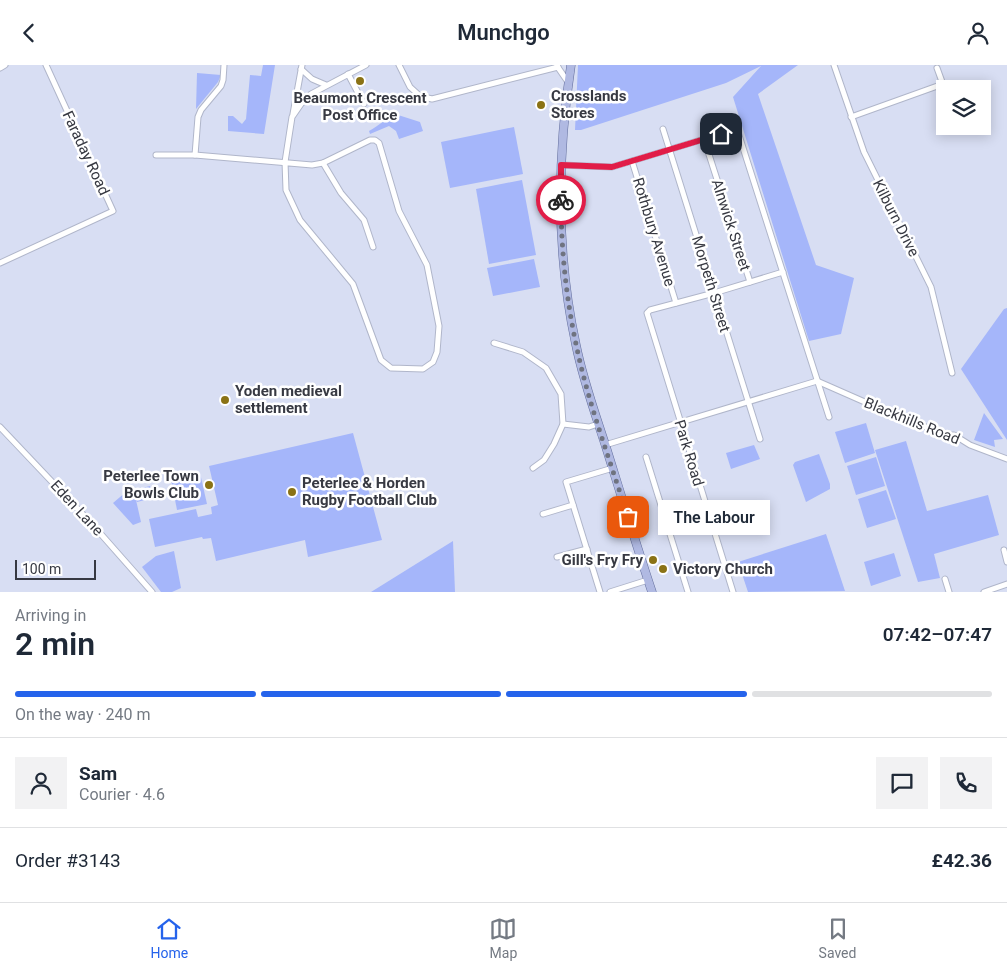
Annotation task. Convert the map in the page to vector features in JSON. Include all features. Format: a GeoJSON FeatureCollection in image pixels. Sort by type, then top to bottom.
{"type":"FeatureCollection","features":[{"type":"Feature","properties":{"kind":"main road"},"geometry":{"type":"LineString","coordinates":[[571,65],[561,165],[562,236],[570,309],[576,344],[598,424],[652,592]]}},
{"type":"Feature","properties":{"kind":"street"},"geometry":{"type":"LineString","coordinates":[[0,68],[5,65]]}},
{"type":"Feature","properties":{"kind":"street","name":"Faraday Road"},"geometry":{"type":"LineString","coordinates":[[0,263],[113,211],[46,65]]}},
{"type":"Feature","properties":{"kind":"street"},"geometry":{"type":"LineString","coordinates":[[196,155],[198,117],[201,110],[221,86],[224,65]]}},
{"type":"Feature","properties":{"kind":"street"},"geometry":{"type":"LineString","coordinates":[[292,117],[311,94],[366,65]]}},
{"type":"Feature","properties":{"kind":"street"},"geometry":{"type":"LineString","coordinates":[[398,65],[410,87],[420,96],[432,99],[557,66],[568,82]]}},
{"type":"Feature","properties":{"kind":"street","name":"Kilburn Drive"},"geometry":{"type":"LineString","coordinates":[[834,65],[864,152],[931,287],[952,373]]}},
{"type":"Feature","properties":{"kind":"street"},"geometry":{"type":"LineString","coordinates":[[156,155],[196,155],[285,162],[312,165],[323,163],[370,140],[375,140],[379,143],[399,211],[428,265],[439,326],[437,352],[433,362],[423,369],[391,368],[381,361],[353,284],[300,221],[286,190],[285,162],[301,67]]}},
{"type":"Feature","properties":{"kind":"street"},"geometry":{"type":"LineString","coordinates":[[301,67],[312,79],[326,85]]}},
{"type":"Feature","properties":{"kind":"street"},"geometry":{"type":"LineString","coordinates":[[938,68],[942,80]]}},
{"type":"Feature","properties":{"kind":"street"},"geometry":{"type":"LineString","coordinates":[[348,74],[364,103]]}},
{"type":"Feature","properties":{"kind":"street"},"geometry":{"type":"LineString","coordinates":[[851,117],[936,90]]}},
{"type":"Feature","properties":{"kind":"street","name":"Morpeth Street"},"geometry":{"type":"LineString","coordinates":[[663,129],[760,439]]}},
{"type":"Feature","properties":{"kind":"street"},"geometry":{"type":"LineString","coordinates":[[561,165],[612,167],[737,129],[829,417]]}},
{"type":"Feature","properties":{"kind":"street","name":"Alnwick Street"},"geometry":{"type":"LineString","coordinates":[[704,139],[750,282]]}},
{"type":"Feature","properties":{"kind":"street","name":"Rothbury Avenue"},"geometry":{"type":"LineString","coordinates":[[632,161],[676,303]]}},
{"type":"Feature","properties":{"kind":"street"},"geometry":{"type":"LineString","coordinates":[[323,163],[341,193],[364,220],[372,247]]}},
{"type":"Feature","properties":{"kind":"street"},"geometry":{"type":"LineString","coordinates":[[676,303],[783,272]]}},
{"type":"Feature","properties":{"kind":"street","name":"Park Road"},"geometry":{"type":"LineString","coordinates":[[676,303],[650,310],[647,313],[733,592]]}},
{"type":"Feature","properties":{"kind":"street"},"geometry":{"type":"LineString","coordinates":[[494,343],[523,352],[546,368],[560,394],[563,424],[544,460],[533,469]]}},
{"type":"Feature","properties":{"kind":"street"},"geometry":{"type":"LineString","coordinates":[[606,445],[817,381]]}},
{"type":"Feature","properties":{"kind":"street","name":"Blackhills Road"},"geometry":{"type":"LineString","coordinates":[[817,381],[892,414],[946,435],[954,435],[970,445],[1007,459]]}},
{"type":"Feature","properties":{"kind":"street"},"geometry":{"type":"LineString","coordinates":[[563,424],[588,427],[598,424]]}},
{"type":"Feature","properties":{"kind":"street","name":"Eden Lane"},"geometry":{"type":"LineString","coordinates":[[0,427],[92,524],[152,592]]}},
{"type":"Feature","properties":{"kind":"street"},"geometry":{"type":"LineString","coordinates":[[646,457],[688,592]]}},
{"type":"Feature","properties":{"kind":"street"},"geometry":{"type":"LineString","coordinates":[[600,592],[566,483],[613,468]]}},
{"type":"Feature","properties":{"kind":"street"},"geometry":{"type":"LineString","coordinates":[[543,514],[573,505]]}},
{"type":"Feature","properties":{"kind":"street"},"geometry":{"type":"LineString","coordinates":[[557,557],[586,549]]}},
{"type":"Feature","properties":{"kind":"street"},"geometry":{"type":"LineString","coordinates":[[1004,550],[1007,562]]}},
{"type":"Feature","properties":{"kind":"street"},"geometry":{"type":"LineString","coordinates":[[945,579],[949,592]]}},
{"type":"Feature","properties":{"kind":"street"},"geometry":{"type":"LineString","coordinates":[[610,592],[648,580]]}},
{"type":"Feature","properties":{"kind":"street"},"geometry":{"type":"LineString","coordinates":[[984,592],[1007,584]]}},
{"type":"Feature","properties":{"kind":"shaded area"},"geometry":{"type":"Polygon","coordinates":[[[263,65],[275,65],[264,134],[228,131],[228,116],[233,116],[242,124],[246,119],[250,75],[261,76],[263,65]]]}},
{"type":"Feature","properties":{"kind":"shaded area"},"geometry":{"type":"Polygon","coordinates":[[[578,65],[798,65],[758,94],[816,265],[854,278],[841,334],[809,341],[733,97],[761,66],[726,83],[581,130],[575,130],[578,65]]]}},
{"type":"Feature","properties":{"kind":"shaded area"},"geometry":{"type":"Polygon","coordinates":[[[197,73],[221,75],[218,82],[196,109],[197,73]]]}},
{"type":"Feature","properties":{"kind":"shaded area"},"geometry":{"type":"Polygon","coordinates":[[[395,114],[420,122],[423,131],[399,139],[396,131],[389,126],[370,134],[369,131],[395,114]]]}},
{"type":"Feature","properties":{"kind":"shaded area"},"geometry":{"type":"Polygon","coordinates":[[[514,127],[523,174],[450,188],[441,142],[514,127]]]}},
{"type":"Feature","properties":{"kind":"shaded area"},"geometry":{"type":"Polygon","coordinates":[[[522,180],[536,255],[489,264],[476,189],[522,180]]]}},
{"type":"Feature","properties":{"kind":"shaded area"},"geometry":{"type":"Polygon","coordinates":[[[534,259],[540,287],[493,296],[487,268],[534,259]]]}},
{"type":"Feature","properties":{"kind":"shaded area"},"geometry":{"type":"Polygon","coordinates":[[[1007,308],[1007,440],[961,369],[1004,309],[1007,308]]]}},
{"type":"Feature","properties":{"kind":"shaded area"},"geometry":{"type":"Polygon","coordinates":[[[984,413],[1003,439],[994,440],[995,447],[974,440],[984,413]]]}},
{"type":"Feature","properties":{"kind":"shaded area"},"geometry":{"type":"Polygon","coordinates":[[[866,423],[875,453],[845,463],[835,432],[866,423]]]}},
{"type":"Feature","properties":{"kind":"shaded area","name":"Peterlee & Horden Rugby Football Club"},"geometry":{"type":"Polygon","coordinates":[[[353,433],[382,540],[308,557],[305,540],[216,561],[211,538],[203,539],[202,537],[155,547],[149,519],[196,509],[198,517],[212,514],[211,507],[218,505],[209,466],[353,433]]]}},
{"type":"Feature","properties":{"kind":"shaded area"},"geometry":{"type":"Polygon","coordinates":[[[906,441],[927,511],[988,495],[999,535],[934,554],[940,578],[918,582],[875,450],[906,441]]]}},
{"type":"Feature","properties":{"kind":"shaded area"},"geometry":{"type":"Polygon","coordinates":[[[754,445],[760,459],[731,469],[726,453],[754,445]]]}},
{"type":"Feature","properties":{"kind":"shaded area"},"geometry":{"type":"Polygon","coordinates":[[[819,454],[830,489],[806,502],[793,465],[795,462],[819,454]]]}},
{"type":"Feature","properties":{"kind":"shaded area"},"geometry":{"type":"Polygon","coordinates":[[[876,457],[885,486],[856,495],[847,466],[876,457]]]}},
{"type":"Feature","properties":{"kind":"shaded area"},"geometry":{"type":"Polygon","coordinates":[[[200,473],[207,504],[177,510],[171,479],[200,473]]]}},
{"type":"Feature","properties":{"kind":"shaded area"},"geometry":{"type":"Polygon","coordinates":[[[133,486],[134,490],[150,486],[153,498],[137,502],[136,500],[141,522],[133,525],[113,503],[133,486]]]}},
{"type":"Feature","properties":{"kind":"shaded area"},"geometry":{"type":"Polygon","coordinates":[[[886,490],[896,519],[867,528],[858,499],[886,490]]]}},
{"type":"Feature","properties":{"kind":"shaded area"},"geometry":{"type":"Polygon","coordinates":[[[826,534],[845,591],[748,592],[738,562],[826,534]]]}},
{"type":"Feature","properties":{"kind":"shaded area"},"geometry":{"type":"Polygon","coordinates":[[[453,541],[455,592],[371,592],[453,541]]]}},
{"type":"Feature","properties":{"kind":"shaded area"},"geometry":{"type":"Polygon","coordinates":[[[174,551],[181,588],[172,592],[161,592],[142,567],[156,556],[174,551]]]}},
{"type":"Feature","properties":{"kind":"shaded area"},"geometry":{"type":"Polygon","coordinates":[[[894,553],[901,576],[871,586],[864,562],[894,553]]]}},
{"type":"Feature","properties":{"kind":"way so far"},"geometry":{"type":"LineString","coordinates":[[561,200],[565,271],[576,344],[598,424],[628,517]]}},
{"type":"Feature","properties":{"kind":"place","name":"Beaumont Crescent Post Office"},"geometry":{"type":"Point","coordinates":[360,81]}},
{"type":"Feature","properties":{"kind":"place","name":"Crosslands Stores"},"geometry":{"type":"Point","coordinates":[541,105]}},
{"type":"Feature","properties":{"kind":"place","name":"Yoden medieval settlement"},"geometry":{"type":"Point","coordinates":[225,400]}},
{"type":"Feature","properties":{"kind":"place","name":"Peterlee Town Bowls Club"},"geometry":{"type":"Point","coordinates":[209,485]}},
{"type":"Feature","properties":{"kind":"place","name":"Peterlee & Horden Rugby Football Club"},"geometry":{"type":"Point","coordinates":[292,492]}},
{"type":"Feature","properties":{"kind":"place","name":"The Labour"},"geometry":{"type":"Point","coordinates":[628,517]}},
{"type":"Feature","properties":{"kind":"place","name":"Gill's Fry Fry"},"geometry":{"type":"Point","coordinates":[653,560]}},
{"type":"Feature","properties":{"kind":"place","name":"Victory Church"},"geometry":{"type":"Point","coordinates":[663,569]}},
{"type":"Feature","properties":{"kind":"route"},"geometry":{"type":"LineString","coordinates":[[561,200],[561,165],[612,167],[721,134]]}}]}
